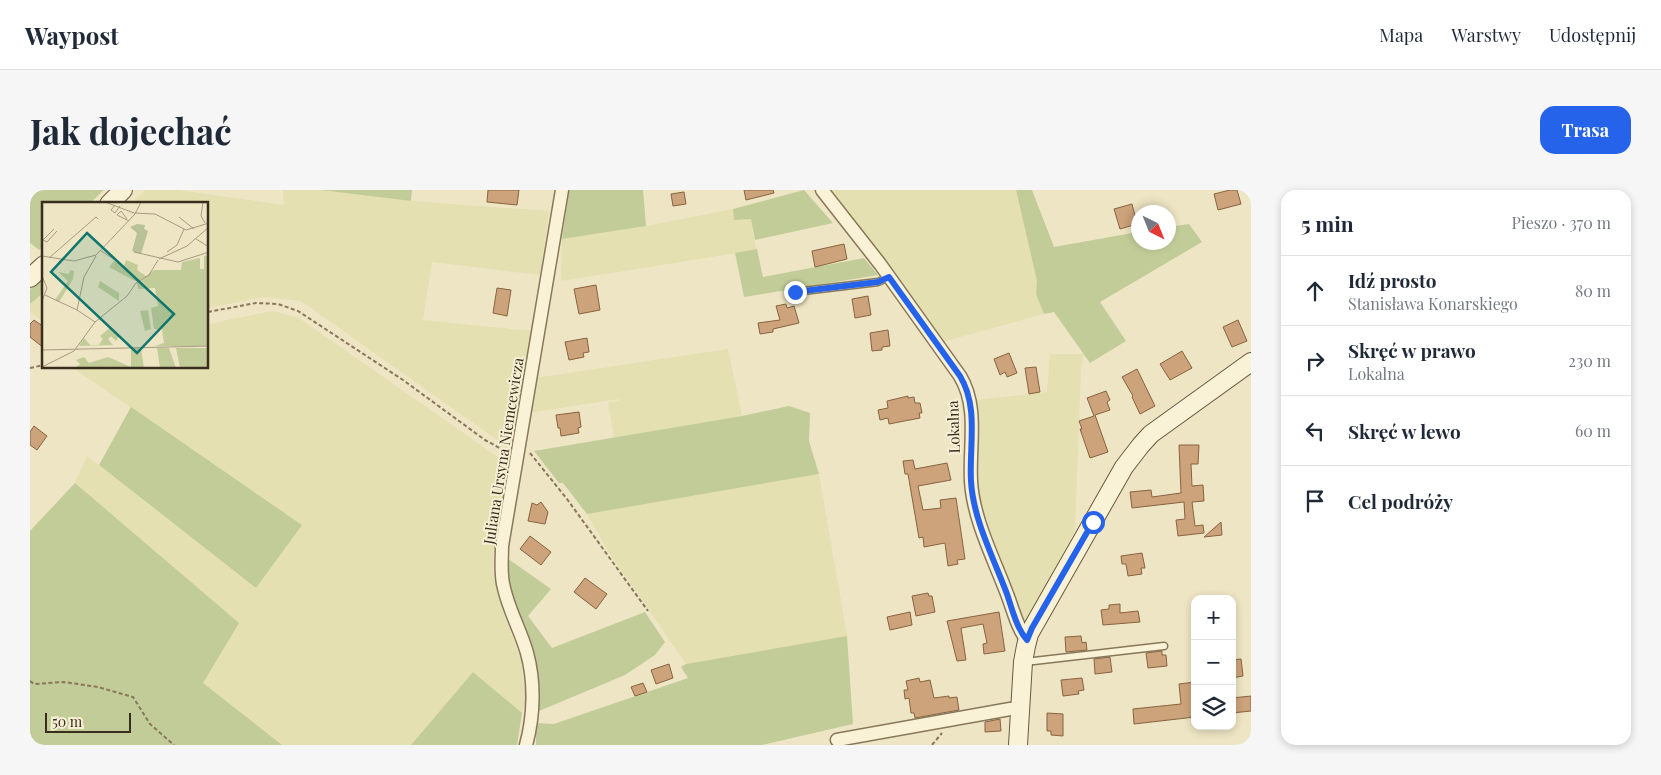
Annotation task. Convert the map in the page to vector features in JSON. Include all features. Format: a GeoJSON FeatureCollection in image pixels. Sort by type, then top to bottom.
{"type":"FeatureCollection","features":[{"type":"Feature","properties":{"kind":"street"},"geometry":{"type":"LineString","coordinates":[[111,202],[123,190]]}},
{"type":"Feature","properties":{"kind":"street","name":"Juliana Ursyna Niemcewicza"},"geometry":{"type":"LineString","coordinates":[[526,745],[532,705],[530,671],[522,639],[503,586],[502,546],[562,190]]}},
{"type":"Feature","properties":{"kind":"street","name":"Lokalna"},"geometry":{"type":"LineString","coordinates":[[822,190],[889,277],[954,367],[966,387],[971,408],[971,482],[977,514],[1023,634],[1027,640]]}},
{"type":"Feature","properties":{"kind":"street"},"geometry":{"type":"LineString","coordinates":[[30,278],[42,267]]}},
{"type":"Feature","properties":{"kind":"street"},"geometry":{"type":"LineString","coordinates":[[1018,745],[1023,662],[1027,640],[1032,628],[1124,467],[1152,434],[1251,362]]}},
{"type":"Feature","properties":{"kind":"street"},"geometry":{"type":"LineString","coordinates":[[837,740],[1020,708]]}},
{"type":"Feature","properties":{"kind":"lane"},"geometry":{"type":"LineString","coordinates":[[795,292],[878,282],[889,277]]}},
{"type":"Feature","properties":{"kind":"lane"},"geometry":{"type":"LineString","coordinates":[[1023,662],[1164,646]]}},
{"type":"Feature","properties":{"kind":"path"},"geometry":{"type":"LineString","coordinates":[[209,312],[256,303],[278,304],[298,311],[404,380],[485,440],[517,456]]}},
{"type":"Feature","properties":{"kind":"path"},"geometry":{"type":"LineString","coordinates":[[530,453],[567,499],[648,612]]}},
{"type":"Feature","properties":{"kind":"path"},"geometry":{"type":"LineString","coordinates":[[30,681],[34,684],[64,682],[133,697],[150,724],[174,745]]}},
{"type":"Feature","properties":{"kind":"shaded area"},"geometry":{"type":"Polygon","coordinates":[[[145,190],[178,190],[284,205],[283,190],[321,190],[411,201],[549,211],[540,275],[432,262],[423,320],[531,331],[515,441],[507,447],[301,301],[264,297],[209,308],[209,202],[133,202],[145,190]]]}},
{"type":"Feature","properties":{"kind":"shaded area"},"geometry":{"type":"Polygon","coordinates":[[[830,190],[1016,190],[1037,281],[1036,294],[1044,314],[942,342],[830,190]]]}},
{"type":"Feature","properties":{"kind":"shaded area"},"geometry":{"type":"Polygon","coordinates":[[[733,209],[735,220],[751,219],[756,250],[561,281],[562,239],[646,226],[733,209]]]}},
{"type":"Feature","properties":{"kind":"shaded area"},"geometry":{"type":"Polygon","coordinates":[[[42,294],[42,321],[30,312],[30,304],[42,294]]]}},
{"type":"Feature","properties":{"kind":"shaded area"},"geometry":{"type":"Polygon","coordinates":[[[273,311],[299,318],[508,464],[493,555],[493,574],[505,618],[521,659],[526,699],[522,713],[473,672],[411,745],[282,745],[202,683],[238,623],[75,483],[87,456],[256,588],[301,524],[74,369],[209,369],[209,325],[273,311]]]}},
{"type":"Feature","properties":{"kind":"shaded area"},"geometry":{"type":"Polygon","coordinates":[[[728,349],[742,416],[614,438],[608,402],[619,401],[618,399],[529,413],[535,378],[728,349]]]}},
{"type":"Feature","properties":{"kind":"shaded area"},"geometry":{"type":"Polygon","coordinates":[[[1050,354],[1084,354],[1081,368],[1075,531],[1025,622],[1021,620],[979,502],[975,400],[1047,392],[1050,354]]]}},
{"type":"Feature","properties":{"kind":"shaded area"},"geometry":{"type":"Polygon","coordinates":[[[819,474],[847,636],[686,664],[608,551],[587,514],[819,474]]]}},
{"type":"Feature","properties":{"kind":"green space"},"geometry":{"type":"Polygon","coordinates":[[[30,190],[104,190],[91,202],[42,202],[42,248],[39,250],[30,243],[30,190]]]}},
{"type":"Feature","properties":{"kind":"green space"},"geometry":{"type":"Polygon","coordinates":[[[321,190],[412,190],[411,201],[321,190]]]}},
{"type":"Feature","properties":{"kind":"green space"},"geometry":{"type":"Polygon","coordinates":[[[569,190],[643,190],[646,226],[562,239],[569,190]]]}},
{"type":"Feature","properties":{"kind":"green space"},"geometry":{"type":"Polygon","coordinates":[[[804,190],[833,223],[755,240],[751,219],[734,220],[733,209],[804,190]]]}},
{"type":"Feature","properties":{"kind":"green space"},"geometry":{"type":"Polygon","coordinates":[[[1016,190],[1032,190],[1054,247],[1131,233],[1131,250],[1176,250],[1176,226],[1189,224],[1202,242],[1100,302],[1126,341],[1090,363],[1054,312],[1044,314],[1036,294],[1037,281],[1016,190]]]}},
{"type":"Feature","properties":{"kind":"green space"},"geometry":{"type":"Polygon","coordinates":[[[757,249],[763,277],[864,258],[878,275],[744,297],[735,253],[757,249]]]}},
{"type":"Feature","properties":{"kind":"green space"},"geometry":{"type":"Polygon","coordinates":[[[42,277],[42,294],[30,304],[30,289],[42,277]]]}},
{"type":"Feature","properties":{"kind":"green space"},"geometry":{"type":"Polygon","coordinates":[[[789,406],[810,413],[809,441],[819,474],[587,514],[563,483],[559,483],[534,451],[742,416],[789,406]]]}},
{"type":"Feature","properties":{"kind":"green space"},"geometry":{"type":"Polygon","coordinates":[[[131,407],[302,525],[256,588],[99,465],[131,407]]]}},
{"type":"Feature","properties":{"kind":"green space"},"geometry":{"type":"Polygon","coordinates":[[[75,483],[239,623],[203,683],[282,745],[30,745],[30,531],[75,483]]]}},
{"type":"Feature","properties":{"kind":"green space"},"geometry":{"type":"Polygon","coordinates":[[[507,558],[551,589],[528,616],[552,648],[645,612],[665,642],[655,655],[625,675],[539,711],[537,670],[511,596],[506,574],[507,558]]]}},
{"type":"Feature","properties":{"kind":"green space"},"geometry":{"type":"Polygon","coordinates":[[[847,636],[853,724],[762,745],[536,745],[536,723],[554,724],[688,678],[681,667],[686,664],[847,636]]]}},
{"type":"Feature","properties":{"kind":"green space"},"geometry":{"type":"Polygon","coordinates":[[[473,672],[522,713],[517,745],[411,745],[473,672]]]}},
{"type":"Feature","properties":{"kind":"building"},"geometry":{"type":"Polygon","coordinates":[[[488,190],[519,190],[517,205],[487,202],[488,190]]]}},
{"type":"Feature","properties":{"kind":"building"},"geometry":{"type":"Polygon","coordinates":[[[744,190],[773,190],[774,193],[746,200],[744,190]]]}},
{"type":"Feature","properties":{"kind":"building"},"geometry":{"type":"Polygon","coordinates":[[[1237,190],[1241,204],[1218,210],[1214,194],[1237,190]]]}},
{"type":"Feature","properties":{"kind":"building"},"geometry":{"type":"Polygon","coordinates":[[[684,192],[686,204],[673,206],[671,194],[684,192]]]}},
{"type":"Feature","properties":{"kind":"building"},"geometry":{"type":"Polygon","coordinates":[[[1132,204],[1131,226],[1120,229],[1114,209],[1132,204]]]}},
{"type":"Feature","properties":{"kind":"building"},"geometry":{"type":"Polygon","coordinates":[[[844,244],[847,259],[815,267],[812,251],[844,244]]]}},
{"type":"Feature","properties":{"kind":"building"},"geometry":{"type":"Polygon","coordinates":[[[596,285],[600,310],[579,314],[574,289],[596,285]]]}},
{"type":"Feature","properties":{"kind":"building"},"geometry":{"type":"Polygon","coordinates":[[[497,288],[511,290],[507,316],[493,313],[497,288]]]}},
{"type":"Feature","properties":{"kind":"building"},"geometry":{"type":"Polygon","coordinates":[[[868,296],[871,315],[855,318],[852,299],[868,296]]]}},
{"type":"Feature","properties":{"kind":"building"},"geometry":{"type":"Polygon","coordinates":[[[786,304],[787,308],[794,306],[799,323],[773,329],[773,332],[760,334],[758,323],[780,320],[776,306],[786,304]]]}},
{"type":"Feature","properties":{"kind":"building"},"geometry":{"type":"Polygon","coordinates":[[[34,320],[42,326],[42,346],[30,337],[30,324],[34,320]]]}},
{"type":"Feature","properties":{"kind":"building"},"geometry":{"type":"Polygon","coordinates":[[[1238,320],[1247,341],[1232,347],[1223,327],[1238,320]]]}},
{"type":"Feature","properties":{"kind":"building"},"geometry":{"type":"Polygon","coordinates":[[[888,330],[890,346],[882,347],[882,350],[872,351],[870,333],[888,330]]]}},
{"type":"Feature","properties":{"kind":"building"},"geometry":{"type":"Polygon","coordinates":[[[587,338],[589,352],[583,353],[584,357],[569,360],[565,342],[587,338]]]}},
{"type":"Feature","properties":{"kind":"building"},"geometry":{"type":"Polygon","coordinates":[[[1182,351],[1192,368],[1170,380],[1160,364],[1182,351]]]}},
{"type":"Feature","properties":{"kind":"building"},"geometry":{"type":"Polygon","coordinates":[[[1009,353],[1017,373],[1007,377],[1005,372],[1000,375],[994,359],[1009,353]]]}},
{"type":"Feature","properties":{"kind":"building"},"geometry":{"type":"Polygon","coordinates":[[[1036,367],[1040,392],[1029,394],[1025,368],[1036,367]]]}},
{"type":"Feature","properties":{"kind":"building"},"geometry":{"type":"Polygon","coordinates":[[[1137,369],[1155,406],[1140,414],[1133,396],[1122,377],[1137,369]]]}},
{"type":"Feature","properties":{"kind":"building"},"geometry":{"type":"Polygon","coordinates":[[[1106,391],[1110,400],[1107,402],[1110,410],[1095,415],[1108,452],[1090,458],[1079,421],[1094,416],[1087,398],[1106,391]]]}},
{"type":"Feature","properties":{"kind":"building"},"geometry":{"type":"Polygon","coordinates":[[[908,396],[908,398],[914,397],[915,403],[920,403],[922,413],[919,413],[920,418],[889,424],[888,418],[880,420],[878,410],[888,408],[887,401],[908,396]]]}},
{"type":"Feature","properties":{"kind":"building"},"geometry":{"type":"Polygon","coordinates":[[[579,412],[581,427],[578,428],[579,433],[561,436],[556,415],[579,412]]]}},
{"type":"Feature","properties":{"kind":"building"},"geometry":{"type":"Polygon","coordinates":[[[34,426],[47,436],[37,450],[30,445],[30,432],[34,426]]]}},
{"type":"Feature","properties":{"kind":"building"},"geometry":{"type":"Polygon","coordinates":[[[1179,445],[1199,445],[1198,464],[1191,464],[1192,486],[1203,485],[1204,501],[1192,502],[1195,526],[1203,525],[1204,533],[1178,536],[1176,520],[1185,519],[1184,502],[1132,508],[1130,492],[1151,490],[1152,497],[1181,493],[1179,445]]]}},
{"type":"Feature","properties":{"kind":"building"},"geometry":{"type":"Polygon","coordinates":[[[913,460],[915,469],[947,463],[951,480],[918,486],[923,510],[941,508],[940,500],[956,498],[965,559],[957,560],[958,564],[948,566],[945,543],[924,547],[923,537],[919,538],[908,474],[905,474],[903,461],[913,460]]]}},
{"type":"Feature","properties":{"kind":"building"},"geometry":{"type":"Polygon","coordinates":[[[541,502],[548,512],[545,524],[528,521],[532,503],[537,505],[541,502]]]}},
{"type":"Feature","properties":{"kind":"building"},"geometry":{"type":"Polygon","coordinates":[[[1221,522],[1222,535],[1204,537],[1221,522]]]}},
{"type":"Feature","properties":{"kind":"building"},"geometry":{"type":"Polygon","coordinates":[[[530,536],[551,552],[541,565],[520,549],[530,536]]]}},
{"type":"Feature","properties":{"kind":"building"},"geometry":{"type":"Polygon","coordinates":[[[1142,553],[1145,568],[1141,568],[1142,574],[1128,576],[1126,564],[1122,564],[1121,556],[1142,553]]]}},
{"type":"Feature","properties":{"kind":"building"},"geometry":{"type":"Polygon","coordinates":[[[585,578],[607,594],[596,609],[574,592],[585,578]]]}},
{"type":"Feature","properties":{"kind":"building"},"geometry":{"type":"Polygon","coordinates":[[[928,593],[929,596],[932,596],[935,612],[916,616],[912,596],[928,593]]]}},
{"type":"Feature","properties":{"kind":"building"},"geometry":{"type":"Polygon","coordinates":[[[1120,604],[1120,613],[1138,611],[1140,622],[1103,625],[1101,610],[1109,609],[1109,605],[1120,604]]]}},
{"type":"Feature","properties":{"kind":"building"},"geometry":{"type":"Polygon","coordinates":[[[910,612],[912,625],[890,630],[887,617],[910,612]]]}},
{"type":"Feature","properties":{"kind":"building"},"geometry":{"type":"Polygon","coordinates":[[[999,612],[1005,651],[984,654],[983,644],[987,643],[983,624],[961,628],[966,660],[957,661],[947,621],[999,612]]]}},
{"type":"Feature","properties":{"kind":"building"},"geometry":{"type":"Polygon","coordinates":[[[1081,636],[1082,643],[1086,642],[1087,650],[1066,652],[1065,637],[1081,636]]]}},
{"type":"Feature","properties":{"kind":"building"},"geometry":{"type":"Polygon","coordinates":[[[1162,651],[1162,655],[1166,655],[1167,666],[1148,668],[1146,653],[1162,651]]]}},
{"type":"Feature","properties":{"kind":"building"},"geometry":{"type":"Polygon","coordinates":[[[1110,657],[1112,672],[1095,674],[1094,659],[1110,657]]]}},
{"type":"Feature","properties":{"kind":"building"},"geometry":{"type":"Polygon","coordinates":[[[1241,659],[1243,676],[1236,677],[1236,660],[1241,659]]]}},
{"type":"Feature","properties":{"kind":"building"},"geometry":{"type":"Polygon","coordinates":[[[669,664],[673,678],[656,684],[651,670],[669,664]]]}},
{"type":"Feature","properties":{"kind":"building"},"geometry":{"type":"Polygon","coordinates":[[[919,678],[920,682],[930,680],[934,698],[957,697],[959,710],[915,718],[914,713],[911,713],[909,698],[905,699],[904,690],[908,690],[906,681],[919,678]]]}},
{"type":"Feature","properties":{"kind":"building"},"geometry":{"type":"Polygon","coordinates":[[[1082,678],[1084,690],[1078,691],[1079,694],[1063,696],[1061,680],[1082,678]]]}},
{"type":"Feature","properties":{"kind":"building"},"geometry":{"type":"Polygon","coordinates":[[[1191,682],[1191,717],[1134,724],[1133,709],[1181,704],[1179,684],[1191,682]]]}},
{"type":"Feature","properties":{"kind":"building"},"geometry":{"type":"Polygon","coordinates":[[[643,683],[647,692],[635,696],[631,687],[643,683]]]}},
{"type":"Feature","properties":{"kind":"building"},"geometry":{"type":"Polygon","coordinates":[[[1251,696],[1251,711],[1236,713],[1236,698],[1251,696]]]}},
{"type":"Feature","properties":{"kind":"building"},"geometry":{"type":"Polygon","coordinates":[[[1047,713],[1063,714],[1063,736],[1051,735],[1051,731],[1047,731],[1047,713]]]}},
{"type":"Feature","properties":{"kind":"building"},"geometry":{"type":"Polygon","coordinates":[[[1000,719],[1001,731],[985,732],[985,722],[1000,719]]]}},
{"type":"Feature","properties":{"kind":"route"},"geometry":{"type":"LineString","coordinates":[[795,292],[878,282],[889,277],[964,382],[971,408],[970,464],[973,498],[991,553],[1027,640],[1093,522]]}}]}
